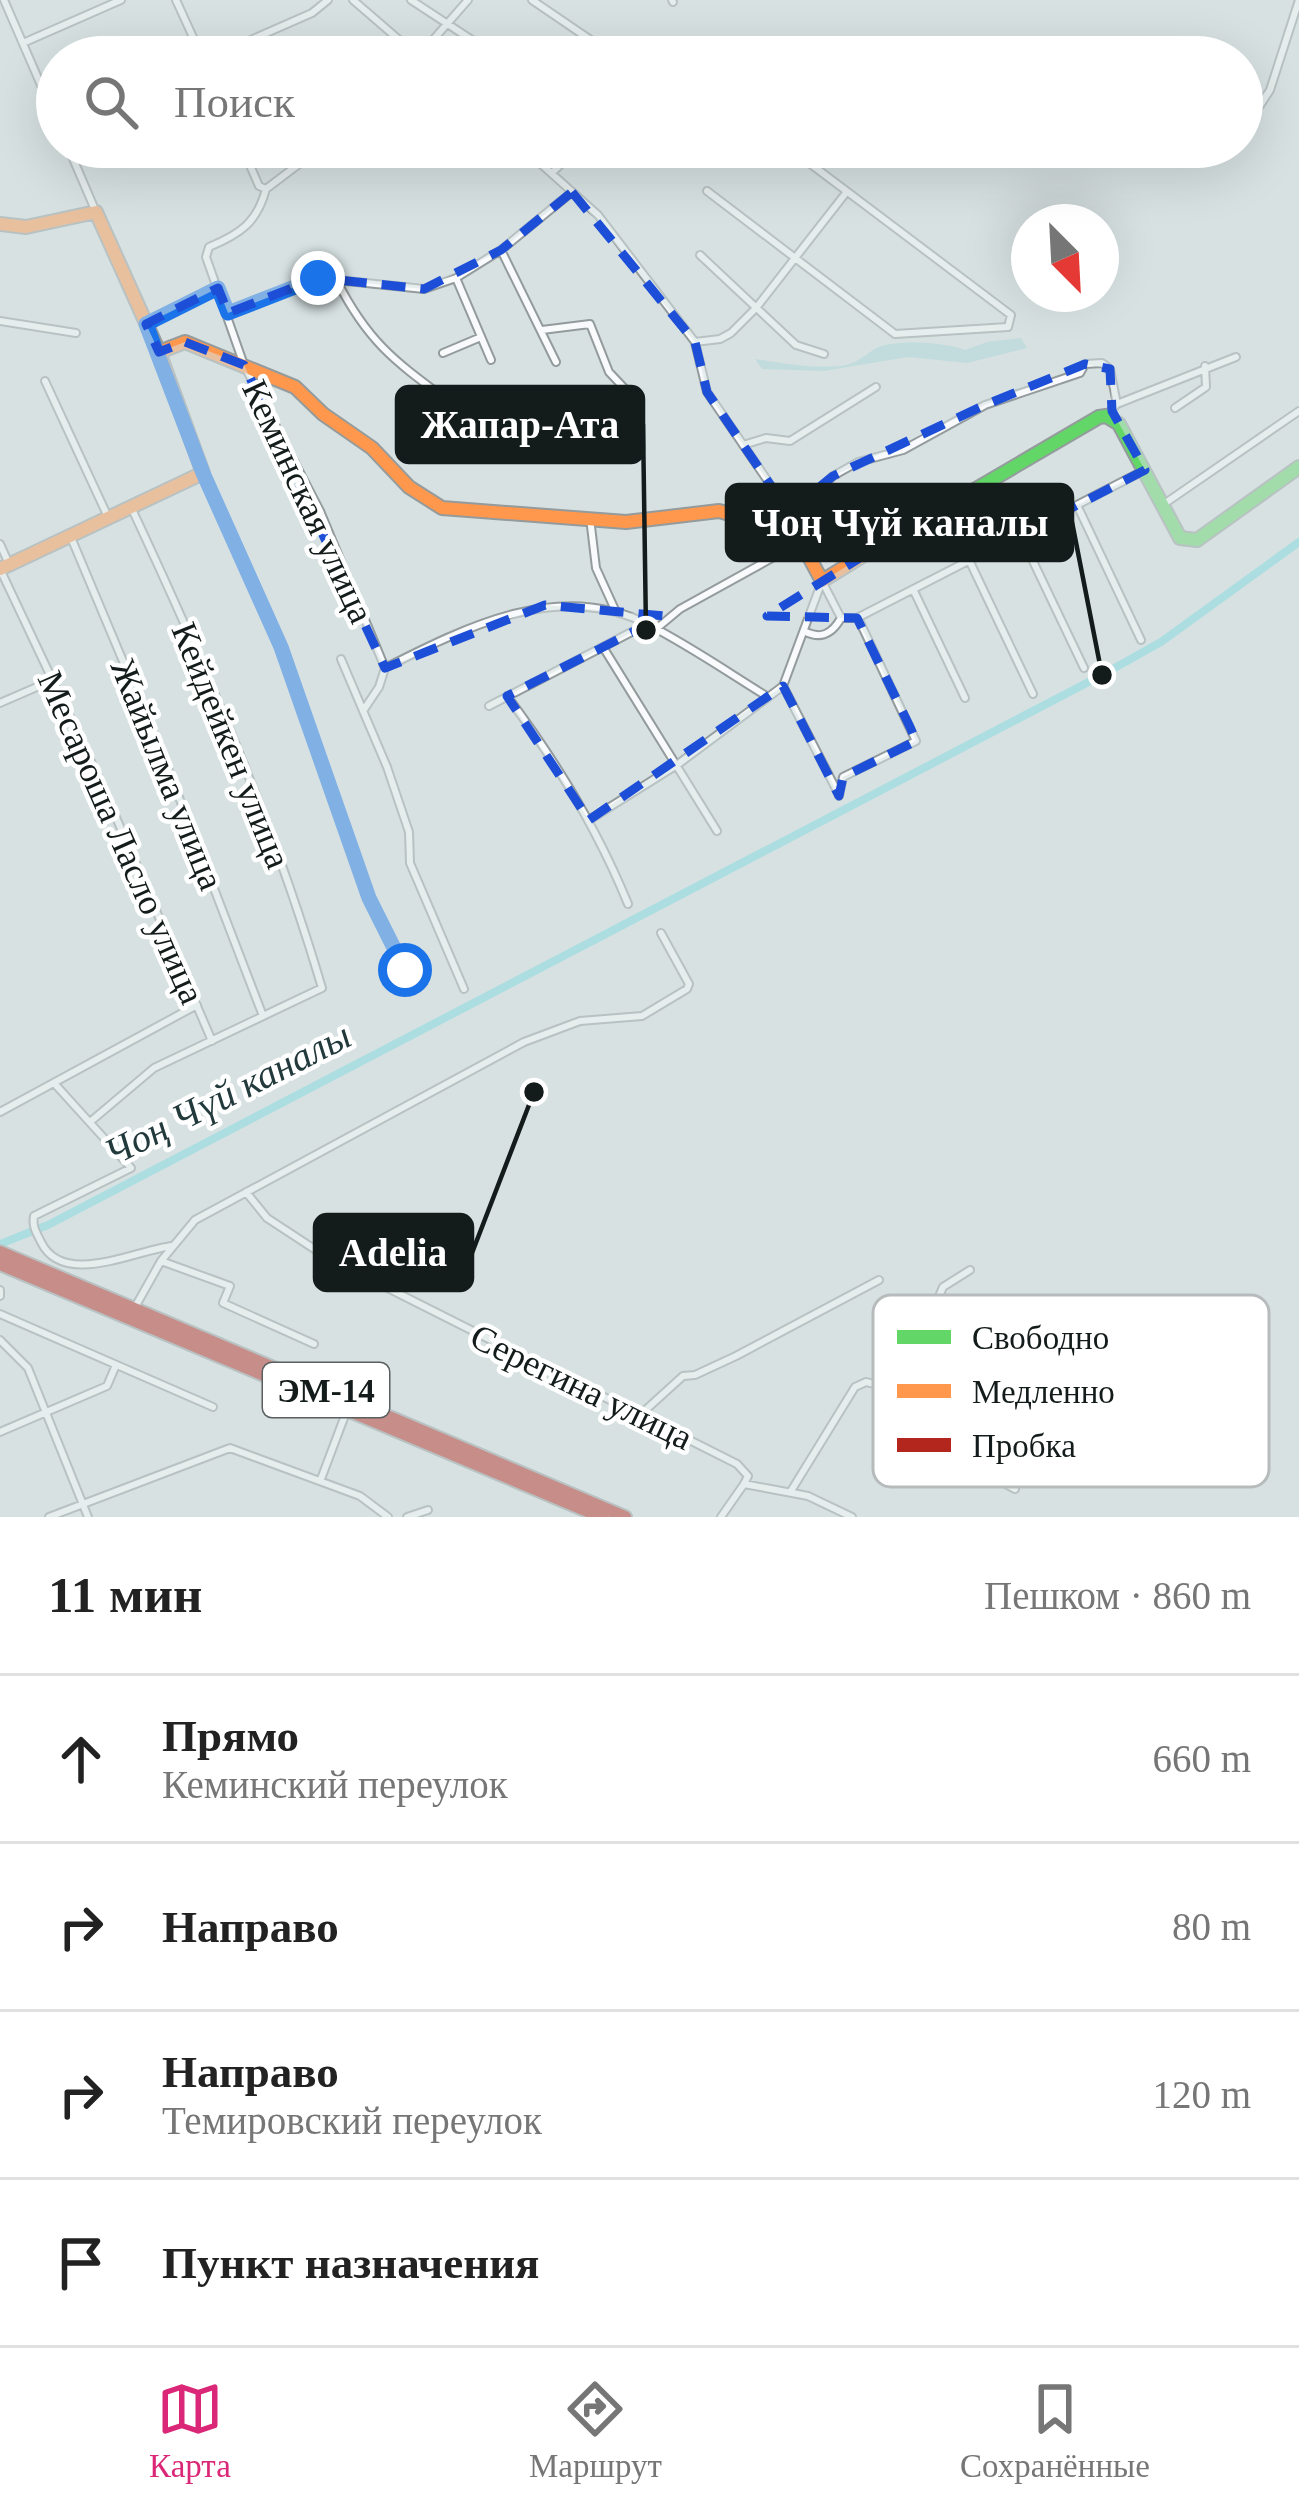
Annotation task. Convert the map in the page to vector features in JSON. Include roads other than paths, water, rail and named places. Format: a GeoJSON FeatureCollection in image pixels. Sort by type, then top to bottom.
{"type":"FeatureCollection","features":[{"type":"Feature","properties":{"kind":"street"},"geometry":{"type":"LineString","coordinates":[[4,0],[36,73]]}},
{"type":"Feature","properties":{"kind":"street"},"geometry":{"type":"LineString","coordinates":[[39,36],[121,0]]}},
{"type":"Feature","properties":{"kind":"street"},"geometry":{"type":"LineString","coordinates":[[176,0],[192,36]]}},
{"type":"Feature","properties":{"kind":"street"},"geometry":{"type":"LineString","coordinates":[[260,36],[312,13],[328,0]]}},
{"type":"Feature","properties":{"kind":"street"},"geometry":{"type":"LineString","coordinates":[[353,0],[394,36]]}},
{"type":"Feature","properties":{"kind":"street"},"geometry":{"type":"LineString","coordinates":[[411,0],[463,36]]}},
{"type":"Feature","properties":{"kind":"street"},"geometry":{"type":"LineString","coordinates":[[437,36],[468,0]]}},
{"type":"Feature","properties":{"kind":"street"},"geometry":{"type":"LineString","coordinates":[[532,0],[585,36]]}},
{"type":"Feature","properties":{"kind":"street"},"geometry":{"type":"LineString","coordinates":[[1263,101],[1299,0]]}},
{"type":"Feature","properties":{"kind":"street"},"geometry":{"type":"LineString","coordinates":[[23,43],[36,37]]}},
{"type":"Feature","properties":{"kind":"street"},"geometry":{"type":"LineString","coordinates":[[77,168],[281,647],[369,898],[405,970]]}},
{"type":"Feature","properties":{"kind":"street"},"geometry":{"type":"LineString","coordinates":[[251,168],[259,186],[266,189]]}},
{"type":"Feature","properties":{"kind":"street"},"geometry":{"type":"LineString","coordinates":[[146,324],[218,288],[206,252],[241,233],[257,215],[266,189],[298,168]]}},
{"type":"Feature","properties":{"kind":"street"},"geometry":{"type":"LineString","coordinates":[[546,168],[598,215],[695,342],[707,392],[789,512],[841,618]]}},
{"type":"Feature","properties":{"kind":"street"},"geometry":{"type":"LineString","coordinates":[[552,173],[557,168]]}},
{"type":"Feature","properties":{"kind":"street"},"geometry":{"type":"LineString","coordinates":[[707,191],[895,334],[1008,327],[1011,315],[813,168]]}},
{"type":"Feature","properties":{"kind":"street"},"geometry":{"type":"LineString","coordinates":[[228,313],[318,278],[424,289],[456,278],[501,250],[572,192]]}},
{"type":"Feature","properties":{"kind":"street"},"geometry":{"type":"LineString","coordinates":[[695,342],[720,339],[756,308],[845,194]]}},
{"type":"Feature","properties":{"kind":"street"},"geometry":{"type":"LineString","coordinates":[[0,224],[26,226],[96,212]]}},
{"type":"Feature","properties":{"kind":"street"},"geometry":{"type":"LineString","coordinates":[[501,250],[556,362]]}},
{"type":"Feature","properties":{"kind":"street"},"geometry":{"type":"LineString","coordinates":[[700,255],[796,345],[824,354]]}},
{"type":"Feature","properties":{"kind":"street"},"geometry":{"type":"LineString","coordinates":[[456,278],[491,360]]}},
{"type":"Feature","properties":{"kind":"street"},"geometry":{"type":"LineString","coordinates":[[338,280],[353,312],[382,351],[460,409]]}},
{"type":"Feature","properties":{"kind":"street","name":"Кеминская улица"},"geometry":{"type":"LineString","coordinates":[[218,288],[244,364],[320,511],[385,668],[363,711]]}},
{"type":"Feature","properties":{"kind":"street"},"geometry":{"type":"LineString","coordinates":[[0,321],[76,333]]}},
{"type":"Feature","properties":{"kind":"street"},"geometry":{"type":"LineString","coordinates":[[542,330],[590,324],[610,372],[626,390]]}},
{"type":"Feature","properties":{"kind":"street"},"geometry":{"type":"LineString","coordinates":[[443,353],[481,337]]}},
{"type":"Feature","properties":{"kind":"street"},"geometry":{"type":"LineString","coordinates":[[159,352],[185,342],[295,387],[371,448],[409,487],[442,508],[626,523],[719,511],[776,527],[801,542]]}},
{"type":"Feature","properties":{"kind":"street"},"geometry":{"type":"LineString","coordinates":[[589,820],[676,765],[784,686],[822,581],[970,489],[1106,416],[1118,404],[1236,357]]}},
{"type":"Feature","properties":{"kind":"street"},"geometry":{"type":"LineString","coordinates":[[776,527],[833,476],[858,462],[903,450],[986,405],[1079,373],[1085,364],[1102,363],[1110,369],[1118,404]]}},
{"type":"Feature","properties":{"kind":"street"},"geometry":{"type":"LineString","coordinates":[[1175,409],[1206,387],[1205,367]]}},
{"type":"Feature","properties":{"kind":"street"},"geometry":{"type":"LineString","coordinates":[[45,381],[108,517]]}},
{"type":"Feature","properties":{"kind":"street"},"geometry":{"type":"LineString","coordinates":[[743,445],[766,438],[790,440],[876,387]]}},
{"type":"Feature","properties":{"kind":"street"},"geometry":{"type":"LineString","coordinates":[[1163,505],[1299,411]]}},
{"type":"Feature","properties":{"kind":"street"},"geometry":{"type":"LineString","coordinates":[[1106,416],[1119,424],[1180,538],[1197,540],[1299,467]]}},
{"type":"Feature","properties":{"kind":"street"},"geometry":{"type":"LineString","coordinates":[[804,632],[826,635],[841,618],[857,618],[1145,470]]}},
{"type":"Feature","properties":{"kind":"street"},"geometry":{"type":"LineString","coordinates":[[3,567],[203,473]]}},
{"type":"Feature","properties":{"kind":"street"},"geometry":{"type":"LineString","coordinates":[[970,489],[998,546]]}},
{"type":"Feature","properties":{"kind":"street"},"geometry":{"type":"LineString","coordinates":[[1077,505],[1141,640]]}},
{"type":"Feature","properties":{"kind":"street","name":"Кейдейкен улица"},"geometry":{"type":"LineString","coordinates":[[131,507],[209,674],[322,988],[263,1016]]}},
{"type":"Feature","properties":{"kind":"street"},"geometry":{"type":"LineString","coordinates":[[590,517],[596,568],[616,612]]}},
{"type":"Feature","properties":{"kind":"street","name":"Жайылма улица"},"geometry":{"type":"LineString","coordinates":[[69,534],[167,766],[263,1016]]}},
{"type":"Feature","properties":{"kind":"street"},"geometry":{"type":"LineString","coordinates":[[1020,534],[1084,668]]}},
{"type":"Feature","properties":{"kind":"street"},"geometry":{"type":"LineString","coordinates":[[656,629],[680,609],[801,542]]}},
{"type":"Feature","properties":{"kind":"street","name":"Месароша Ласло улица"},"geometry":{"type":"LineString","coordinates":[[0,544],[3,567],[212,1041]]}},
{"type":"Feature","properties":{"kind":"street"},"geometry":{"type":"LineString","coordinates":[[969,560],[1033,694]]}},
{"type":"Feature","properties":{"kind":"street"},"geometry":{"type":"LineString","coordinates":[[913,590],[965,698]]}},
{"type":"Feature","properties":{"kind":"street"},"geometry":{"type":"LineString","coordinates":[[385,668],[490,620],[545,605],[616,612],[647,624],[768,697]]}},
{"type":"Feature","properties":{"kind":"street"},"geometry":{"type":"LineString","coordinates":[[784,686],[839,796],[843,777],[916,742],[857,618]]}},
{"type":"Feature","properties":{"kind":"street"},"geometry":{"type":"LineString","coordinates":[[488,706],[647,624]]}},
{"type":"Feature","properties":{"kind":"street"},"geometry":{"type":"LineString","coordinates":[[603,647],[717,831]]}},
{"type":"Feature","properties":{"kind":"street","name":"Кеминская улица"},"geometry":{"type":"LineString","coordinates":[[341,659],[409,832],[410,863],[464,989]]}},
{"type":"Feature","properties":{"kind":"street"},"geometry":{"type":"LineString","coordinates":[[0,703],[53,680]]}},
{"type":"Feature","properties":{"kind":"street"},"geometry":{"type":"LineString","coordinates":[[507,696],[551,755],[589,820],[628,904]]}},
{"type":"Feature","properties":{"kind":"street"},"geometry":{"type":"LineString","coordinates":[[134,1309],[161,1261],[195,1220],[524,1042],[580,1021],[642,1016],[687,989],[689,984],[661,933]]}},
{"type":"Feature","properties":{"kind":"street"},"geometry":{"type":"LineString","coordinates":[[0,1112],[196,1006]]}},
{"type":"Feature","properties":{"kind":"street"},"geometry":{"type":"LineString","coordinates":[[90,1122],[154,1068],[263,1016]]}},
{"type":"Feature","properties":{"kind":"street"},"geometry":{"type":"LineString","coordinates":[[53,1083],[131,1168],[34,1216],[32,1223],[45,1251],[51,1258],[107,1264],[172,1246]]}},
{"type":"Feature","properties":{"kind":"street","name":"Серегина улица"},"geometry":{"type":"LineString","coordinates":[[246,1192],[267,1218],[328,1258],[741,1466],[748,1476],[744,1484]]}},
{"type":"Feature","properties":{"kind":"street","name":"ЭМ-14"},"geometry":{"type":"LineString","coordinates":[[0,1252],[13,1266],[602,1517]]}},
{"type":"Feature","properties":{"kind":"street"},"geometry":{"type":"LineString","coordinates":[[161,1261],[230,1286],[223,1303],[314,1344]]}},
{"type":"Feature","properties":{"kind":"street","name":"ЭМ-14"},"geometry":{"type":"LineString","coordinates":[[13,1266],[134,1309],[625,1517]]}},
{"type":"Feature","properties":{"kind":"street"},"geometry":{"type":"LineString","coordinates":[[939,1295],[943,1286],[970,1270]]}},
{"type":"Feature","properties":{"kind":"street"},"geometry":{"type":"LineString","coordinates":[[640,1414],[683,1376],[736,1356],[879,1280]]}},
{"type":"Feature","properties":{"kind":"street"},"geometry":{"type":"LineString","coordinates":[[0,1314],[213,1408]]}},
{"type":"Feature","properties":{"kind":"street"},"geometry":{"type":"LineString","coordinates":[[0,1340],[28,1368],[88,1517]]}},
{"type":"Feature","properties":{"kind":"street"},"geometry":{"type":"LineString","coordinates":[[0,1432],[107,1386],[116,1365]]}},
{"type":"Feature","properties":{"kind":"street"},"geometry":{"type":"LineString","coordinates":[[791,1491],[855,1387],[873,1384]]}},
{"type":"Feature","properties":{"kind":"street"},"geometry":{"type":"LineString","coordinates":[[321,1479],[347,1410]]}},
{"type":"Feature","properties":{"kind":"street"},"geometry":{"type":"LineString","coordinates":[[49,1517],[230,1448],[360,1496],[388,1517]]}},
{"type":"Feature","properties":{"kind":"street"},"geometry":{"type":"LineString","coordinates":[[721,1517],[744,1484],[791,1491],[852,1517]]}},
{"type":"Feature","properties":{"kind":"street"},"geometry":{"type":"LineString","coordinates":[[1011,1487],[1015,1489]]}},
{"type":"Feature","properties":{"kind":"street"},"geometry":{"type":"LineString","coordinates":[[407,1517],[428,1510]]}},
{"type":"Feature","properties":{"kind":"waterway","name":"Чоң Чүй каналы"},"geometry":{"type":"LineString","coordinates":[[0,1244],[48,1225],[1102,675],[1161,642],[1299,542]]}},
{"type":"Feature","properties":{"kind":"place","name":"Жапар-Ата"},"geometry":{"type":"Point","coordinates":[646,630]}},
{"type":"Feature","properties":{"kind":"place","name":"Чоң Чүй каналы"},"geometry":{"type":"Point","coordinates":[1102,675]}},
{"type":"Feature","properties":{"kind":"place","name":"Adelia"},"geometry":{"type":"Point","coordinates":[534,1092]}}]}
